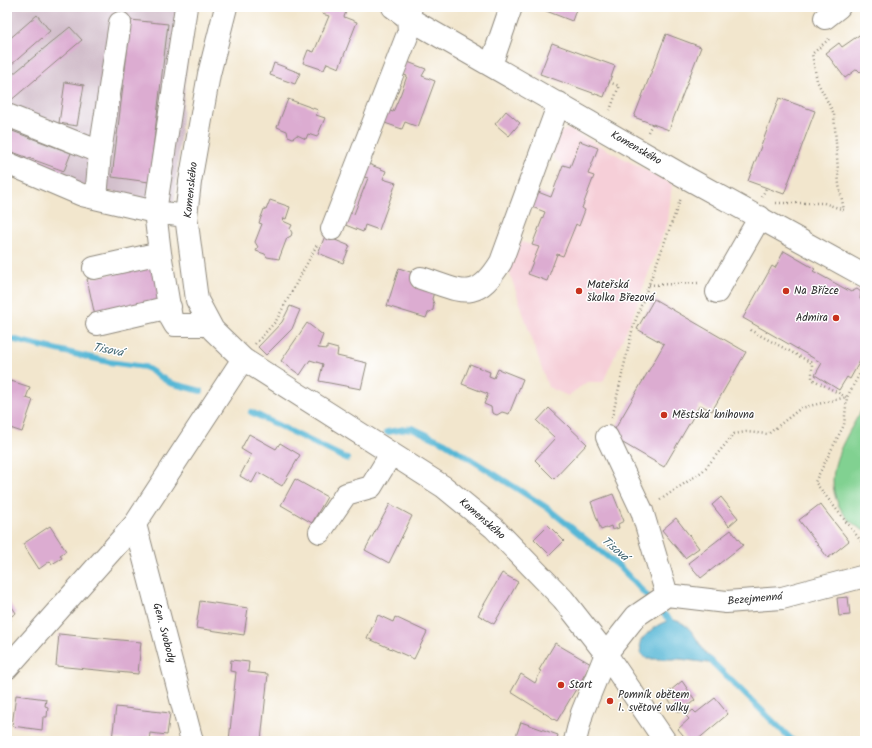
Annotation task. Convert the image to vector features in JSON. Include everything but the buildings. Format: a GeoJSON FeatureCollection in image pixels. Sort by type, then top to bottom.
{"type":"FeatureCollection","features":[{"type":"Feature","properties":{"kind":"street"},"geometry":{"type":"LineString","coordinates":[[186,7],[155,212],[171,318],[175,325],[210,325]]}},
{"type":"Feature","properties":{"kind":"street","name":"Komenského"},"geometry":{"type":"LineString","coordinates":[[226,7],[209,74],[190,182],[186,216],[197,300],[210,325],[213,330],[243,359],[444,487],[494,528],[563,599],[606,654],[665,741]]}},
{"type":"Feature","properties":{"kind":"street"},"geometry":{"type":"LineString","coordinates":[[491,65],[511,7]]}},
{"type":"Feature","properties":{"kind":"street","name":"Komenského"},"geometry":{"type":"LineString","coordinates":[[404,11],[491,65],[687,178],[858,272]]}},
{"type":"Feature","properties":{"kind":"street","name":"Komenského"},"geometry":{"type":"LineString","coordinates":[[332,229],[409,31],[404,11]]}},
{"type":"Feature","properties":{"kind":"street"},"geometry":{"type":"LineString","coordinates":[[96,198],[100,152],[120,23]]}},
{"type":"Feature","properties":{"kind":"street"},"geometry":{"type":"LineString","coordinates":[[421,278],[457,290],[470,291],[480,288],[492,276],[501,262],[559,103]]}},
{"type":"Feature","properties":{"kind":"street"},"geometry":{"type":"LineString","coordinates":[[7,115],[100,152]]}},
{"type":"Feature","properties":{"kind":"street"},"geometry":{"type":"LineString","coordinates":[[7,163],[82,195],[155,212],[186,216]]}},
{"type":"Feature","properties":{"kind":"street"},"geometry":{"type":"LineString","coordinates":[[717,292],[760,217]]}},
{"type":"Feature","properties":{"kind":"street"},"geometry":{"type":"LineString","coordinates":[[94,268],[160,253]]}},
{"type":"Feature","properties":{"kind":"street"},"geometry":{"type":"LineString","coordinates":[[97,324],[170,307]]}},
{"type":"Feature","properties":{"kind":"street"},"geometry":{"type":"LineString","coordinates":[[7,668],[135,524],[243,359]]}},
{"type":"Feature","properties":{"kind":"street"},"geometry":{"type":"LineString","coordinates":[[575,741],[582,712],[606,654],[636,616],[667,596],[642,511],[607,438]]}},
{"type":"Feature","properties":{"kind":"street"},"geometry":{"type":"LineString","coordinates":[[320,532],[346,494],[371,487],[391,454]]}},
{"type":"Feature","properties":{"kind":"street","name":"Gen. Svobody"},"geometry":{"type":"LineString","coordinates":[[135,524],[192,741]]}},
{"type":"Feature","properties":{"kind":"street","name":"Bezejmenná"},"geometry":{"type":"LineString","coordinates":[[667,596],[726,602],[782,598],[865,576]]}},
{"type":"Feature","properties":{"kind":"path"},"geometry":{"type":"LineString","coordinates":[[832,12],[830,38],[812,54],[817,81],[834,114],[839,185],[844,210]]}},
{"type":"Feature","properties":{"kind":"path"},"geometry":{"type":"LineString","coordinates":[[609,82],[619,86],[610,112]]}},
{"type":"Feature","properties":{"kind":"path"},"geometry":{"type":"LineString","coordinates":[[607,438],[633,327],[683,192]]}},
{"type":"Feature","properties":{"kind":"path"},"geometry":{"type":"LineString","coordinates":[[243,359],[276,321],[325,230],[332,229]]}},
{"type":"Feature","properties":{"kind":"path"},"geometry":{"type":"LineString","coordinates":[[649,285],[696,282],[717,292]]}},
{"type":"Feature","properties":{"kind":"path"},"geometry":{"type":"LineString","coordinates":[[750,330],[812,363],[812,379],[847,398]]}},
{"type":"Feature","properties":{"kind":"path"},"geometry":{"type":"LineString","coordinates":[[865,364],[847,398],[844,425],[815,482],[865,546]]}},
{"type":"Feature","properties":{"kind":"path"},"geometry":{"type":"LineString","coordinates":[[642,511],[703,471],[734,434],[746,432],[768,434],[801,408],[847,398]]}},
{"type":"Feature","properties":{"kind":"shaded area"},"geometry":{"type":"Polygon","coordinates":[[[7,7],[198,7],[190,30],[174,206],[76,184],[7,155],[7,7]]]}},
{"type":"Feature","properties":{"kind":"shaded area","name":"Mateřská školka Březová"},"geometry":{"type":"Polygon","coordinates":[[[568,129],[672,184],[668,221],[631,320],[603,382],[587,382],[568,396],[548,387],[506,262],[512,247],[521,242],[532,245],[545,213],[532,207],[551,197],[563,165],[555,159],[551,152],[558,133],[568,129]]]}},
{"type":"Feature","properties":{"kind":"green space"},"geometry":{"type":"Polygon","coordinates":[[[865,404],[865,531],[854,524],[841,510],[834,493],[833,479],[839,453],[865,404]]]}},
{"type":"Feature","properties":{"kind":"water"},"geometry":{"type":"Polygon","coordinates":[[[672,620],[678,621],[688,627],[705,652],[716,662],[716,664],[680,659],[647,659],[641,654],[640,642],[646,635],[658,625],[672,620]]]}},
{"type":"Feature","properties":{"kind":"waterway","name":"Tisová"},"geometry":{"type":"LineString","coordinates":[[7,338],[109,362],[145,367],[170,383],[201,391]]}},
{"type":"Feature","properties":{"kind":"waterway","name":"Tisová"},"geometry":{"type":"LineString","coordinates":[[251,412],[347,459]]}},
{"type":"Feature","properties":{"kind":"waterway","name":"Tisová"},"geometry":{"type":"LineString","coordinates":[[387,432],[412,428],[445,443],[546,507],[620,567],[675,626]]}},
{"type":"Feature","properties":{"kind":"waterway","name":"Tisová"},"geometry":{"type":"LineString","coordinates":[[710,660],[793,741]]}},
{"type":"Feature","properties":{"kind":"place","name":"Mateřská školka Březová"},"geometry":{"type":"Point","coordinates":[579,291]}},
{"type":"Feature","properties":{"kind":"place","name":"Na Břízce"},"geometry":{"type":"Point","coordinates":[786,291]}},
{"type":"Feature","properties":{"kind":"place","name":"Admira"},"geometry":{"type":"Point","coordinates":[836,318]}},
{"type":"Feature","properties":{"kind":"place","name":"Městská knihovna"},"geometry":{"type":"Point","coordinates":[664,415]}},
{"type":"Feature","properties":{"kind":"place","name":"Start"},"geometry":{"type":"Point","coordinates":[561,685]}},
{"type":"Feature","properties":{"kind":"place","name":"Pomník obětem 1. světové války"},"geometry":{"type":"Point","coordinates":[610,701]}}]}
